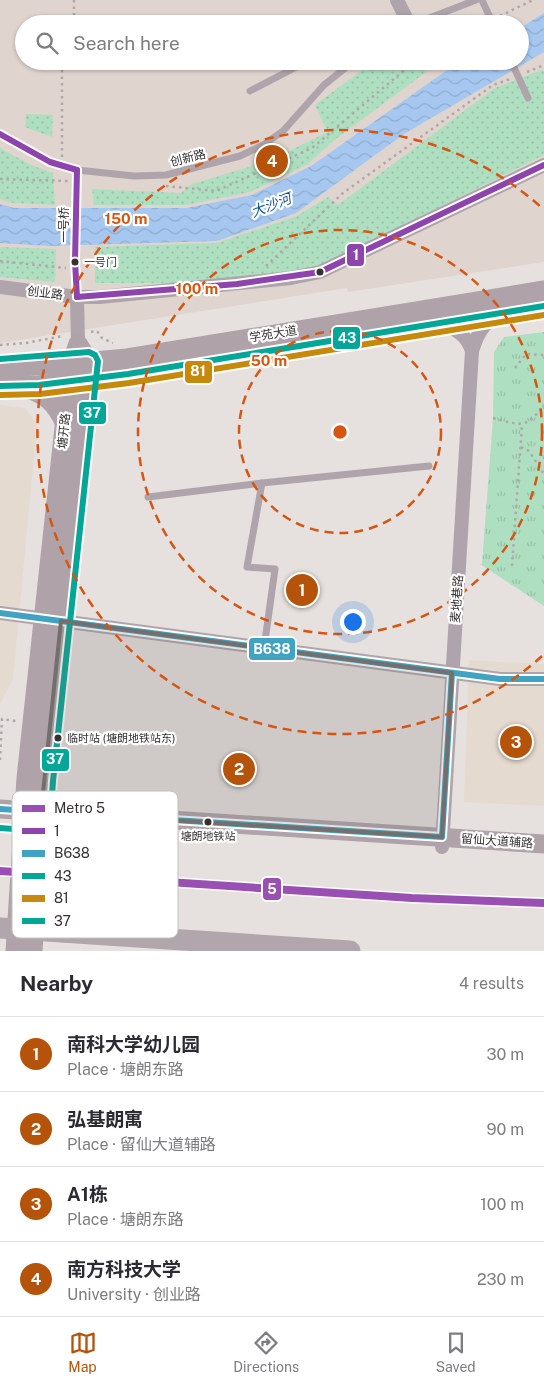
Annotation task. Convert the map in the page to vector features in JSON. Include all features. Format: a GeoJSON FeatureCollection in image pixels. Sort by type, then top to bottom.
{"type":"FeatureCollection","features":[{"type":"Feature","properties":{"kind":"main road","name":"学苑大道"},"geometry":{"type":"LineString","coordinates":[[0,386],[21,386],[163,352],[544,290]]}},
{"type":"Feature","properties":{"kind":"main road","name":"学苑大道"},"geometry":{"type":"LineString","coordinates":[[0,368],[79,371],[161,369],[544,306]]}},
{"type":"Feature","properties":{"kind":"main road"},"geometry":{"type":"LineString","coordinates":[[78,344],[79,371]]}},
{"type":"Feature","properties":{"kind":"main road","name":"塘开路"},"geometry":{"type":"LineString","coordinates":[[52,620],[65,424],[79,371]]}},
{"type":"Feature","properties":{"kind":"main road","name":"塘开路"},"geometry":{"type":"LineString","coordinates":[[35,791],[79,371]]}},
{"type":"Feature","properties":{"kind":"main road"},"geometry":{"type":"LineString","coordinates":[[21,386],[47,398],[58,409],[65,424]]}},
{"type":"Feature","properties":{"kind":"main road","name":"留仙大道辅路"},"geometry":{"type":"LineString","coordinates":[[178,825],[442,842],[544,844]]}},
{"type":"Feature","properties":{"kind":"main road","name":"留仙大道辅路"},"geometry":{"type":"LineString","coordinates":[[442,842],[544,854]]}},
{"type":"Feature","properties":{"kind":"main road","name":"塘开路"},"geometry":{"type":"LineString","coordinates":[[15,951],[20,938]]}},
{"type":"Feature","properties":{"kind":"main road"},"geometry":{"type":"LineString","coordinates":[[83,938],[350,951]]}},
{"type":"Feature","properties":{"kind":"street"},"geometry":{"type":"LineString","coordinates":[[397,0],[404,15]]}},
{"type":"Feature","properties":{"kind":"street","name":"创业路"},"geometry":{"type":"LineString","coordinates":[[0,287],[77,297],[100,297],[251,283],[320,272],[544,165]]}},
{"type":"Feature","properties":{"kind":"street"},"geometry":{"type":"LineString","coordinates":[[77,297],[78,344]]}},
{"type":"Feature","properties":{"kind":"street","name":"麦地巷路"},"geometry":{"type":"LineString","coordinates":[[442,842],[472,352],[481,329],[487,321],[498,314]]}},
{"type":"Feature","properties":{"kind":"street"},"geometry":{"type":"LineString","coordinates":[[440,323],[462,334],[469,342],[472,352]]}},
{"type":"Feature","properties":{"kind":"street"},"geometry":{"type":"LineString","coordinates":[[0,613],[500,679],[544,679]]}},
{"type":"Feature","properties":{"kind":"lane"},"geometry":{"type":"LineString","coordinates":[[437,15],[476,0]]}},
{"type":"Feature","properties":{"kind":"lane"},"geometry":{"type":"LineString","coordinates":[[482,0],[489,15]]}},
{"type":"Feature","properties":{"kind":"lane"},"geometry":{"type":"LineString","coordinates":[[250,91],[291,70]]}},
{"type":"Feature","properties":{"kind":"lane","name":"创新路"},"geometry":{"type":"LineString","coordinates":[[0,134],[50,162],[77,170],[134,176],[166,175],[240,156],[263,145],[283,130],[324,85],[343,70]]}},
{"type":"Feature","properties":{"kind":"lane"},"geometry":{"type":"LineString","coordinates":[[515,70],[528,98]]}},
{"type":"Feature","properties":{"kind":"lane","name":"一号桥"},"geometry":{"type":"LineString","coordinates":[[77,170],[75,182],[75,269],[77,297]]}},
{"type":"Feature","properties":{"kind":"lane"},"geometry":{"type":"LineString","coordinates":[[148,496],[428,466]]}},
{"type":"Feature","properties":{"kind":"lane"},"geometry":{"type":"LineString","coordinates":[[262,483],[247,567],[275,570],[264,648]]}},
{"type":"Feature","properties":{"kind":"path"},"geometry":{"type":"LineString","coordinates":[[74,0],[74,15]]}},
{"type":"Feature","properties":{"kind":"path"},"geometry":{"type":"LineString","coordinates":[[505,15],[533,0]]}},
{"type":"Feature","properties":{"kind":"path"},"geometry":{"type":"LineString","coordinates":[[524,74],[544,65]]}},
{"type":"Feature","properties":{"kind":"path"},"geometry":{"type":"LineString","coordinates":[[62,70],[62,166]]}},
{"type":"Feature","properties":{"kind":"path"},"geometry":{"type":"LineString","coordinates":[[251,283],[277,254],[343,193],[493,85],[516,76]]}},
{"type":"Feature","properties":{"kind":"path"},"geometry":{"type":"LineString","coordinates":[[0,261],[75,269]]}},
{"type":"Feature","properties":{"kind":"path"},"geometry":{"type":"LineString","coordinates":[[0,345],[26,343],[57,337]]}},
{"type":"Feature","properties":{"kind":"path"},"geometry":{"type":"LineString","coordinates":[[515,368],[526,354],[544,355]]}},
{"type":"Feature","properties":{"kind":"path"},"geometry":{"type":"LineString","coordinates":[[493,418],[522,425],[534,419],[544,405]]}},
{"type":"Feature","properties":{"kind":"path"},"geometry":{"type":"LineString","coordinates":[[512,566],[522,425]]}},
{"type":"Feature","properties":{"kind":"path"},"geometry":{"type":"LineString","coordinates":[[521,447],[529,451],[544,474]]}},
{"type":"Feature","properties":{"kind":"path"},"geometry":{"type":"LineString","coordinates":[[0,760],[2,719]]}},
{"type":"Feature","properties":{"kind":"highlighted area"},"geometry":{"type":"Polygon","coordinates":[[[61,621],[452,673],[442,837],[41,812],[61,621]]]}},
{"type":"Feature","properties":{"kind":"shaded area"},"geometry":{"type":"Polygon","coordinates":[[[0,0],[544,0],[544,262],[348,292],[347,288],[0,343],[0,0]]]}},
{"type":"Feature","properties":{"kind":"shaded area"},"geometry":{"type":"Polygon","coordinates":[[[0,405],[25,408],[37,425],[13,679],[0,704],[0,405]]]}},
{"type":"Feature","properties":{"kind":"shaded area"},"geometry":{"type":"Polygon","coordinates":[[[469,660],[544,664],[544,806],[464,802],[469,660]]]}},
{"type":"Feature","properties":{"kind":"green space"},"geometry":{"type":"Polygon","coordinates":[[[362,70],[429,70],[333,141],[308,164],[250,192],[186,205],[94,205],[92,189],[181,193],[192,184],[266,162],[328,132],[315,105],[362,70]]]}},
{"type":"Feature","properties":{"kind":"green space"},"geometry":{"type":"Polygon","coordinates":[[[542,70],[544,71],[544,155],[320,267],[215,283],[95,283],[95,247],[217,243],[297,216],[328,197],[338,205],[495,88],[542,70]]]}},
{"type":"Feature","properties":{"kind":"green space"},"geometry":{"type":"Polygon","coordinates":[[[26,114],[53,115],[52,137],[25,127],[26,114]]]}},
{"type":"Feature","properties":{"kind":"green space"},"geometry":{"type":"Polygon","coordinates":[[[0,148],[31,165],[53,173],[55,205],[13,203],[0,199],[0,148]]]}},
{"type":"Feature","properties":{"kind":"green space"},"geometry":{"type":"Polygon","coordinates":[[[0,247],[56,249],[55,282],[0,277],[0,247]]]}},
{"type":"Feature","properties":{"kind":"green space"},"geometry":{"type":"Polygon","coordinates":[[[544,332],[544,606],[480,564],[482,564],[493,418],[494,352],[504,337],[544,332]]]}},
{"type":"Feature","properties":{"kind":"water"},"geometry":{"type":"Polygon","coordinates":[[[544,13],[544,52],[529,61],[529,22],[544,13]]]}},
{"type":"Feature","properties":{"kind":"water","name":"大沙河"},"geometry":{"type":"Polygon","coordinates":[[[447,70],[513,70],[404,134],[296,213],[217,241],[49,246],[0,243],[0,204],[14,208],[186,208],[252,195],[311,166],[447,70]]]}},
{"type":"Feature","properties":{"kind":"metro line","name":"5"},"geometry":{"type":"LineString","coordinates":[[0,871],[12,872]]}},
{"type":"Feature","properties":{"kind":"metro line","name":"5"},"geometry":{"type":"LineString","coordinates":[[178,883],[412,898],[544,903]]}},
{"type":"Feature","properties":{"kind":"transit line","name":"1"},"geometry":{"type":"LineString","coordinates":[[0,134],[50,162],[77,170]]}},
{"type":"Feature","properties":{"kind":"transit line","name":"1"},"geometry":{"type":"LineString","coordinates":[[77,297],[237,284],[320,272],[544,165]]}},
{"type":"Feature","properties":{"kind":"transit line","name":"1"},"geometry":{"type":"LineString","coordinates":[[77,170],[75,261],[77,297]]}},
{"type":"Feature","properties":{"kind":"transit line","name":"43"},"geometry":{"type":"LineString","coordinates":[[0,386],[39,385],[128,374],[544,306]]}},
{"type":"Feature","properties":{"kind":"transit line","name":"81"},"geometry":{"type":"LineString","coordinates":[[0,395],[40,394],[129,383],[544,315]]}},
{"type":"Feature","properties":{"kind":"transit line","name":"37"},"geometry":{"type":"LineString","coordinates":[[0,359],[89,352],[95,355],[98,361],[52,791]]}},
{"type":"Feature","properties":{"kind":"transit line","name":"B638"},"geometry":{"type":"LineString","coordinates":[[0,613],[500,679],[544,679]]}},
{"type":"Feature","properties":{"kind":"transit line","name":"B638"},"geometry":{"type":"LineString","coordinates":[[178,820],[442,837],[452,673]]}},
{"type":"Feature","properties":{"kind":"transit line","name":"B638"},"geometry":{"type":"LineString","coordinates":[[0,809],[12,810]]}},
{"type":"Feature","properties":{"kind":"transit line","name":"37"},"geometry":{"type":"LineString","coordinates":[[0,828],[12,829]]}},
{"type":"Feature","properties":{"kind":"place","name":"南方科技大学"},"geometry":{"type":"Point","coordinates":[272,161]}},
{"type":"Feature","properties":{"kind":"place","name":"一号门"},"geometry":{"type":"Point","coordinates":[75,262]}},
{"type":"Feature","properties":{"kind":"place","name":"南科大学幼儿园"},"geometry":{"type":"Point","coordinates":[302,590]}},
{"type":"Feature","properties":{"kind":"place","name":"临时站 (塘朗地铁站东)"},"geometry":{"type":"Point","coordinates":[58,738]}},
{"type":"Feature","properties":{"kind":"place","name":"A1栋"},"geometry":{"type":"Point","coordinates":[516,742]}},
{"type":"Feature","properties":{"kind":"place","name":"弘基朗寓"},"geometry":{"type":"Point","coordinates":[239,769]}},
{"type":"Feature","properties":{"kind":"place","name":"塘朗地铁站"},"geometry":{"type":"Point","coordinates":[208,822]}}]}
